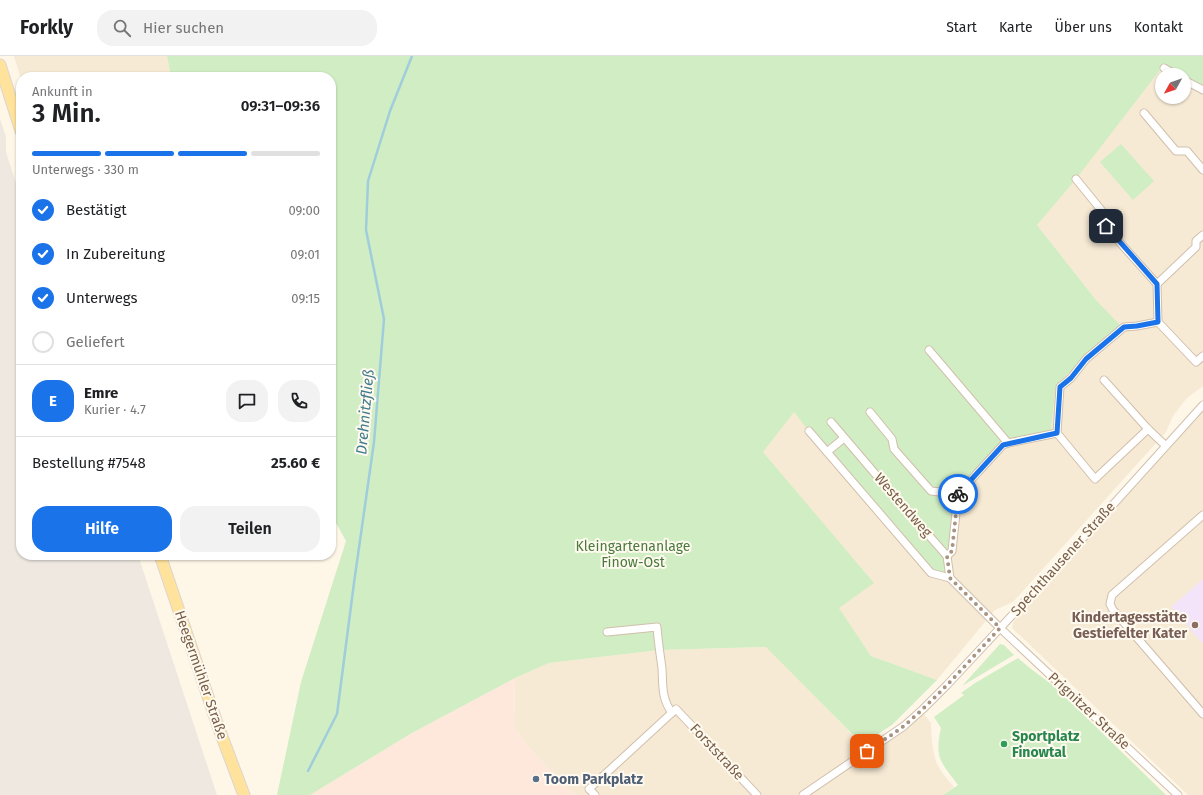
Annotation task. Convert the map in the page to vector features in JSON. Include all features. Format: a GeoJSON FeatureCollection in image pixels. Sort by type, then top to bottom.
{"type":"FeatureCollection","features":[{"type":"Feature","properties":{"kind":"main road"},"geometry":{"type":"LineString","coordinates":[[0,65],[16,115]]}},
{"type":"Feature","properties":{"kind":"main road","name":"Heegermühler Straße"},"geometry":{"type":"LineString","coordinates":[[162,560],[218,726],[244,795]]}},
{"type":"Feature","properties":{"kind":"street"},"geometry":{"type":"LineString","coordinates":[[1191,84],[1203,90]]}},
{"type":"Feature","properties":{"kind":"street"},"geometry":{"type":"LineString","coordinates":[[1144,114],[1176,151],[1187,151],[1203,170]]}},
{"type":"Feature","properties":{"kind":"street"},"geometry":{"type":"LineString","coordinates":[[1076,179],[1106,216],[1106,226],[1157,284],[1158,322],[1196,362],[1203,356]]}},
{"type":"Feature","properties":{"kind":"street"},"geometry":{"type":"LineString","coordinates":[[1157,284],[1196,247],[1196,241],[1203,235]]}},
{"type":"Feature","properties":{"kind":"street"},"geometry":{"type":"LineString","coordinates":[[1148,430],[1095,479],[1057,433],[1060,387],[1071,378],[1086,359],[1124,327],[1158,322]]}},
{"type":"Feature","properties":{"kind":"street"},"geometry":{"type":"LineString","coordinates":[[929,350],[1008,443]]}},
{"type":"Feature","properties":{"kind":"street"},"geometry":{"type":"LineString","coordinates":[[1104,380],[1148,430],[1166,446]]}},
{"type":"Feature","properties":{"kind":"street","name":"Spechthausener Straße"},"geometry":{"type":"LineString","coordinates":[[803,795],[904,726],[947,685],[1050,575],[1203,405]]}},
{"type":"Feature","properties":{"kind":"street"},"geometry":{"type":"LineString","coordinates":[[870,412],[892,439],[894,449],[931,490],[958,494]]}},
{"type":"Feature","properties":{"kind":"street","name":"Westendweg"},"geometry":{"type":"LineString","coordinates":[[831,422],[947,556]]}},
{"type":"Feature","properties":{"kind":"street","name":"Westendweg"},"geometry":{"type":"LineString","coordinates":[[809,431],[931,573],[950,578],[1000,628]]}},
{"type":"Feature","properties":{"kind":"street"},"geometry":{"type":"LineString","coordinates":[[950,578],[947,556],[952,551],[958,494],[1003,445],[1057,433]]}},
{"type":"Feature","properties":{"kind":"street"},"geometry":{"type":"LineString","coordinates":[[827,452],[844,438]]}},
{"type":"Feature","properties":{"kind":"street"},"geometry":{"type":"LineString","coordinates":[[1203,515],[1112,595],[1110,604],[1113,610],[1203,714]]}},
{"type":"Feature","properties":{"kind":"street","name":"Forststraße"},"geometry":{"type":"LineString","coordinates":[[607,632],[657,627],[662,668],[662,691],[668,708],[674,711],[757,795]]}},
{"type":"Feature","properties":{"kind":"street","name":"Prignitzer Straße"},"geometry":{"type":"LineString","coordinates":[[1000,628],[1178,795]]}},
{"type":"Feature","properties":{"kind":"street"},"geometry":{"type":"LineString","coordinates":[[595,795],[589,789],[674,711]]}},
{"type":"Feature","properties":{"kind":"shaded area"},"geometry":{"type":"Polygon","coordinates":[[[14,56],[167,56],[170,72],[19,72],[14,56]]]}},
{"type":"Feature","properties":{"kind":"shaded area"},"geometry":{"type":"Polygon","coordinates":[[[1163,65],[1168,68],[1161,68],[1163,65]]]}},
{"type":"Feature","properties":{"kind":"shaded area"},"geometry":{"type":"Polygon","coordinates":[[[1155,75],[1155,104],[1191,104],[1191,81],[1203,87],[1203,386],[1187,398],[1173,416],[1166,432],[1013,602],[995,610],[937,680],[871,656],[838,608],[873,583],[763,452],[793,411],[1008,440],[1051,430],[1056,385],[1121,327],[1096,300],[1037,225],[1155,75]]]}},
{"type":"Feature","properties":{"kind":"shaded area"},"geometry":{"type":"Polygon","coordinates":[[[0,119],[6,137],[6,152],[16,183],[16,560],[140,560],[217,795],[0,795],[0,119]]]}},
{"type":"Feature","properties":{"kind":"shaded area"},"geometry":{"type":"Polygon","coordinates":[[[1203,411],[1203,795],[1188,795],[1012,628],[1016,619],[1203,411]]]}},
{"type":"Feature","properties":{"kind":"shaded area","name":"Kindertagesstätte Gestiefelter Kater"},"geometry":{"type":"Polygon","coordinates":[[[1203,579],[1203,644],[1171,607],[1203,579]]]}},
{"type":"Feature","properties":{"kind":"shaded area"},"geometry":{"type":"Polygon","coordinates":[[[767,647],[871,754],[906,730],[923,713],[931,723],[932,743],[937,764],[954,787],[943,795],[575,795],[535,755],[514,728],[515,678],[549,663],[659,650],[767,647]]]}},
{"type":"Feature","properties":{"kind":"shaded area"},"geometry":{"type":"Polygon","coordinates":[[[515,678],[514,728],[535,755],[575,795],[310,795],[412,733],[515,678]]]}},
{"type":"Feature","properties":{"kind":"green space","name":"Kleingartenanlage Finow-Ost"},"geometry":{"type":"Polygon","coordinates":[[[167,56],[1203,56],[1203,87],[1191,81],[1191,68],[1167,68],[1163,66],[1161,68],[1155,68],[1155,76],[1076,179],[1037,225],[1096,300],[1122,327],[1056,385],[1051,430],[1003,445],[958,494],[952,551],[947,556],[950,578],[931,573],[794,412],[763,452],[874,583],[839,608],[871,656],[937,680],[892,725],[862,744],[766,647],[659,650],[549,663],[515,678],[412,733],[310,795],[277,795],[301,682],[346,541],[336,523],[336,72],[170,72],[167,56]]]}},
{"type":"Feature","properties":{"kind":"green space"},"geometry":{"type":"Polygon","coordinates":[[[1121,144],[1154,181],[1133,200],[1100,162],[1121,144]]]}},
{"type":"Feature","properties":{"kind":"green space"},"geometry":{"type":"Polygon","coordinates":[[[1000,644],[1004,645],[1014,655],[962,686],[1000,644]]]}},
{"type":"Feature","properties":{"kind":"green space"},"geometry":{"type":"Polygon","coordinates":[[[1018,658],[1054,686],[1166,795],[943,795],[958,785],[940,759],[938,746],[941,728],[934,717],[964,695],[961,693],[975,683],[1018,658]]]}},
{"type":"Feature","properties":{"kind":"waterway","name":"Drehnitzfließ"},"geometry":{"type":"LineString","coordinates":[[308,771],[337,714],[374,442],[384,319],[366,230],[368,181],[390,111],[412,56]]}},
{"type":"Feature","properties":{"kind":"way so far"},"geometry":{"type":"LineString","coordinates":[[867,751],[904,726],[923,709],[1000,628],[950,578],[947,556],[952,551],[958,494]]}},
{"type":"Feature","properties":{"kind":"place","name":"Kindertagesstätte Gestiefelter Kater"},"geometry":{"type":"Point","coordinates":[1195,625]}},
{"type":"Feature","properties":{"kind":"place","name":"Sportplatz Finowtal"},"geometry":{"type":"Point","coordinates":[1004,744]}},
{"type":"Feature","properties":{"kind":"place","name":"Toom Parkplatz"},"geometry":{"type":"Point","coordinates":[536,779]}},
{"type":"Feature","properties":{"kind":"route"},"geometry":{"type":"LineString","coordinates":[[958,494],[1003,445],[1057,433],[1060,387],[1071,378],[1086,359],[1124,327],[1158,322],[1157,284],[1106,226]]}}]}
